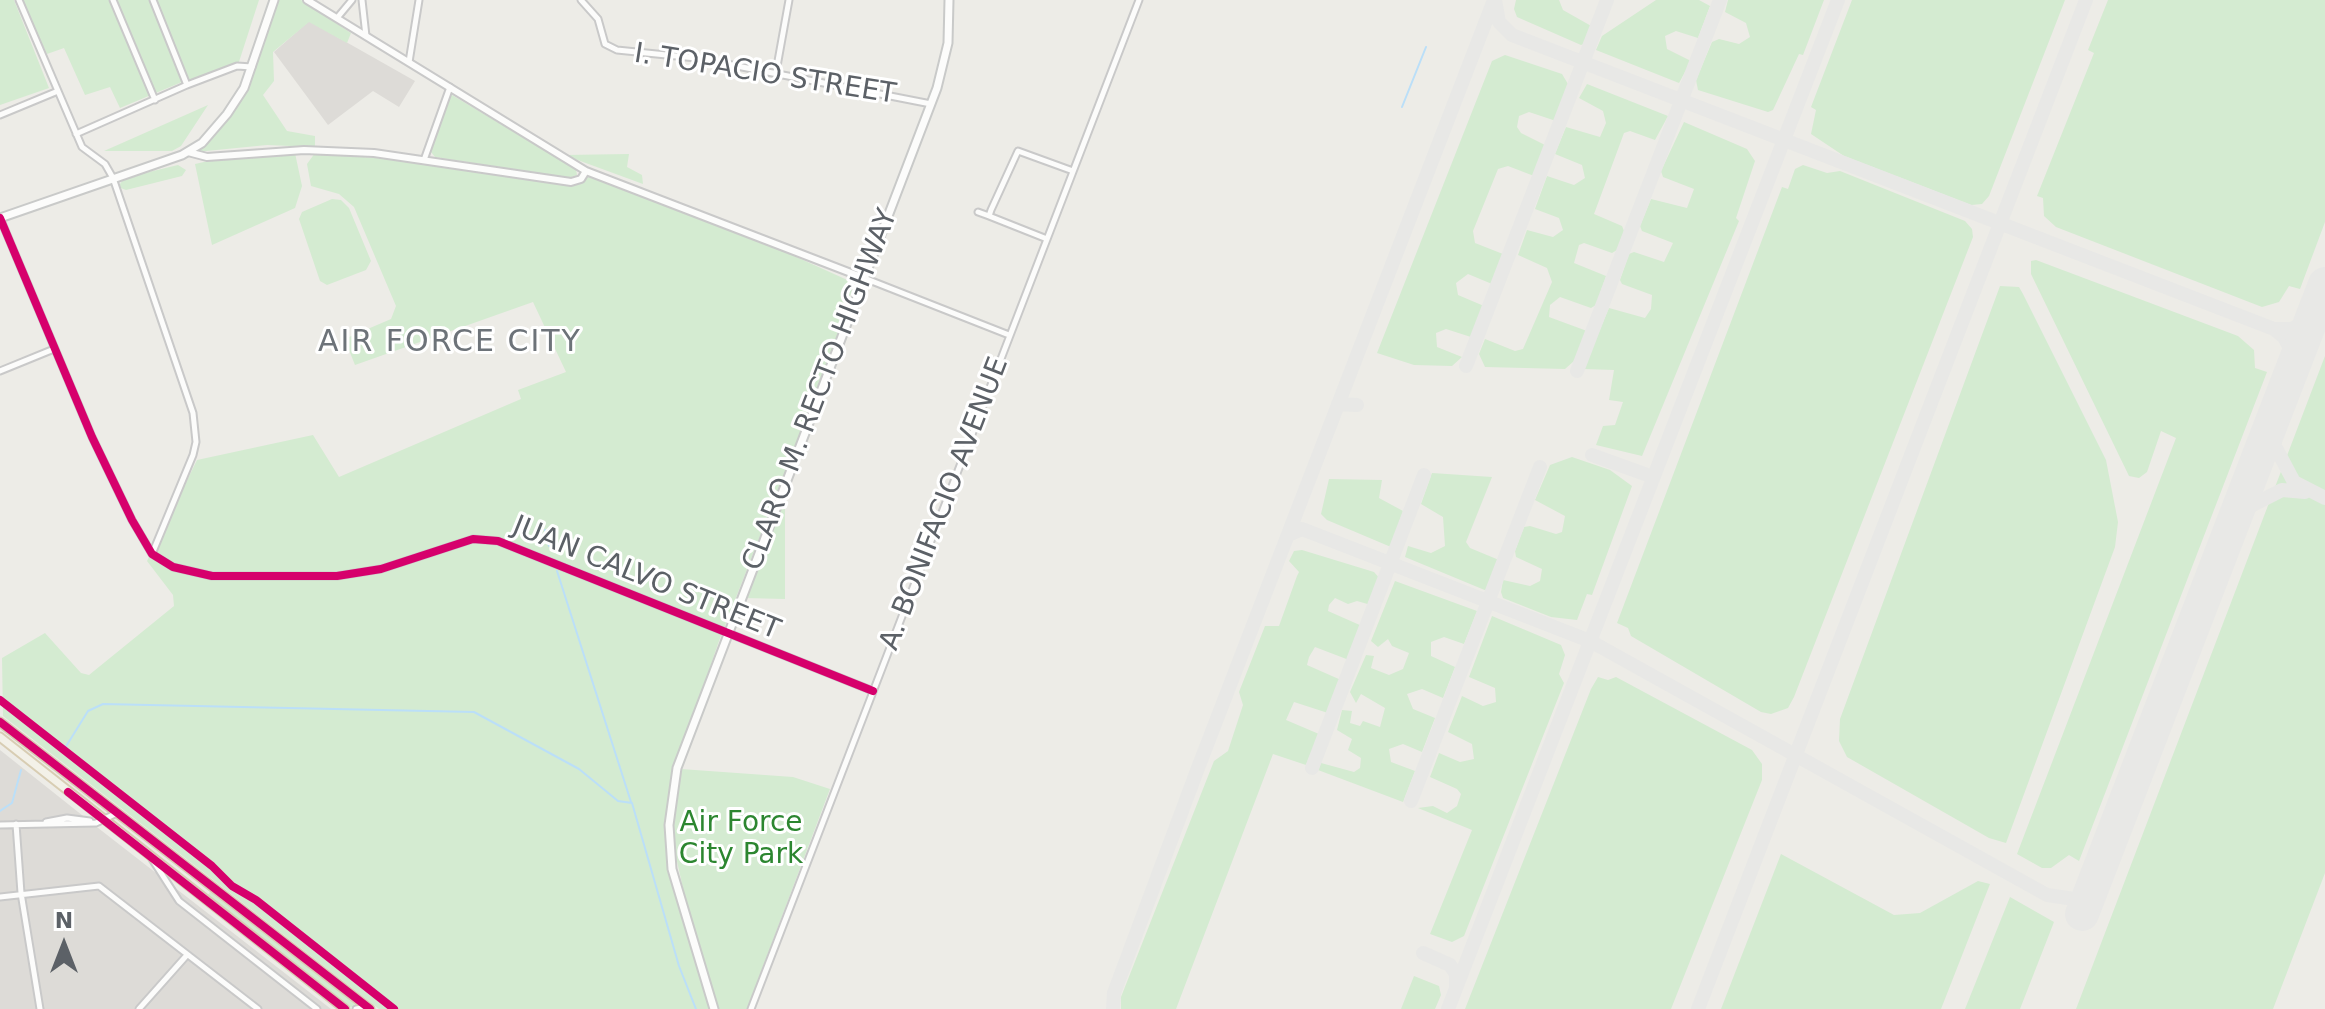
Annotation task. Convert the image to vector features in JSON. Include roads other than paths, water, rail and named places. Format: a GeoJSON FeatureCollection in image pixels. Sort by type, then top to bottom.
{"type":"FeatureCollection","features":[{"type":"Feature","properties":{"kind":"main road"},"geometry":{"type":"LineString","coordinates":[[0,218],[185,154],[233,107],[252,67],[274,0]]}},
{"type":"Feature","properties":{"kind":"main road","name":"CLARO M. RECTO HIGHWAY"},"geometry":{"type":"LineString","coordinates":[[714,1009],[674,881],[669,825],[677,768],[931,104],[948,43],[949,0]]}},
{"type":"Feature","properties":{"kind":"main road"},"geometry":{"type":"LineString","coordinates":[[1,720],[369,1008]]}},
{"type":"Feature","properties":{"kind":"main road"},"geometry":{"type":"LineString","coordinates":[[0,737],[99,822],[151,858],[345,1009]]}},
{"type":"Feature","properties":{"kind":"street"},"geometry":{"type":"LineString","coordinates":[[19,0],[82,147],[105,164],[113,178],[175,354],[196,431],[193,455],[152,554]]}},
{"type":"Feature","properties":{"kind":"street"},"geometry":{"type":"LineString","coordinates":[[113,0],[155,100]]}},
{"type":"Feature","properties":{"kind":"street"},"geometry":{"type":"LineString","coordinates":[[153,0],[187,85]]}},
{"type":"Feature","properties":{"kind":"street"},"geometry":{"type":"LineString","coordinates":[[307,0],[586,171],[1009,335]]}},
{"type":"Feature","properties":{"kind":"street"},"geometry":{"type":"LineString","coordinates":[[337,18],[352,0]]}},
{"type":"Feature","properties":{"kind":"street"},"geometry":{"type":"LineString","coordinates":[[362,0],[366,36]]}},
{"type":"Feature","properties":{"kind":"street"},"geometry":{"type":"LineString","coordinates":[[409,62],[419,0]]}},
{"type":"Feature","properties":{"kind":"street","name":"I. TOPACIO STREET"},"geometry":{"type":"LineString","coordinates":[[581,0],[598,19],[605,44],[617,50],[676,55],[776,72],[931,104]]}},
{"type":"Feature","properties":{"kind":"street"},"geometry":{"type":"LineString","coordinates":[[776,72],[789,0]]}},
{"type":"Feature","properties":{"kind":"street","name":"A. BONIFACIO AVENUE"},"geometry":{"type":"LineString","coordinates":[[751,1009],[1139,0]]}},
{"type":"Feature","properties":{"kind":"street"},"geometry":{"type":"LineString","coordinates":[[76,134],[187,85],[237,66],[252,67]]}},
{"type":"Feature","properties":{"kind":"street"},"geometry":{"type":"LineString","coordinates":[[424,160],[450,87]]}},
{"type":"Feature","properties":{"kind":"street"},"geometry":{"type":"LineString","coordinates":[[0,115],[58,91]]}},
{"type":"Feature","properties":{"kind":"street"},"geometry":{"type":"LineString","coordinates":[[185,154],[207,157],[332,150],[568,181],[579,180],[586,171]]}},
{"type":"Feature","properties":{"kind":"street"},"geometry":{"type":"LineString","coordinates":[[989,216],[1016,152],[1073,171]]}},
{"type":"Feature","properties":{"kind":"street"},"geometry":{"type":"LineString","coordinates":[[978,212],[1047,239]]}},
{"type":"Feature","properties":{"kind":"street"},"geometry":{"type":"LineString","coordinates":[[0,218],[105,465],[152,554]]}},
{"type":"Feature","properties":{"kind":"street"},"geometry":{"type":"LineString","coordinates":[[0,371],[54,349]]}},
{"type":"Feature","properties":{"kind":"street","name":"JUAN CALVO STREET"},"geometry":{"type":"LineString","coordinates":[[152,554],[173,567],[212,576],[319,577],[381,569],[473,539],[498,541],[726,635],[873,691]]}},
{"type":"Feature","properties":{"kind":"street"},"geometry":{"type":"LineString","coordinates":[[0,825],[67,818],[99,822],[117,813]]}},
{"type":"Feature","properties":{"kind":"street"},"geometry":{"type":"LineString","coordinates":[[16,824],[21,893],[40,1009]]}},
{"type":"Feature","properties":{"kind":"street"},"geometry":{"type":"LineString","coordinates":[[151,858],[179,901],[317,1009]]}},
{"type":"Feature","properties":{"kind":"street"},"geometry":{"type":"LineString","coordinates":[[0,897],[99,886],[258,1009]]}},
{"type":"Feature","properties":{"kind":"street"},"geometry":{"type":"LineString","coordinates":[[139,1009],[187,955]]}},
{"type":"Feature","properties":{"kind":"street"},"geometry":{"type":"LineString","coordinates":[[356,1009],[369,1008]]}},
{"type":"Feature","properties":{"kind":"waterway"},"geometry":{"type":"LineString","coordinates":[[1402,107],[1426,47]]}},
{"type":"Feature","properties":{"kind":"waterway"},"geometry":{"type":"LineString","coordinates":[[545,530],[549,546]]}},
{"type":"Feature","properties":{"kind":"waterway"},"geometry":{"type":"LineString","coordinates":[[557,571],[631,802]]}},
{"type":"Feature","properties":{"kind":"waterway"},"geometry":{"type":"LineString","coordinates":[[65,748],[88,711],[103,704],[474,712],[579,769],[618,801],[632,803],[679,966],[696,1009]]}},
{"type":"Feature","properties":{"kind":"waterway"},"geometry":{"type":"LineString","coordinates":[[0,811],[12,803],[21,770]]}},
{"type":"Feature","properties":{"kind":"district","name":"AIR FORCE CITY"},"geometry":{"type":"Point","coordinates":[450,343]}},
{"type":"Feature","properties":{"kind":"park label","name":"Air Force City Park"},"geometry":{"type":"Point","coordinates":[741,840]}}]}
